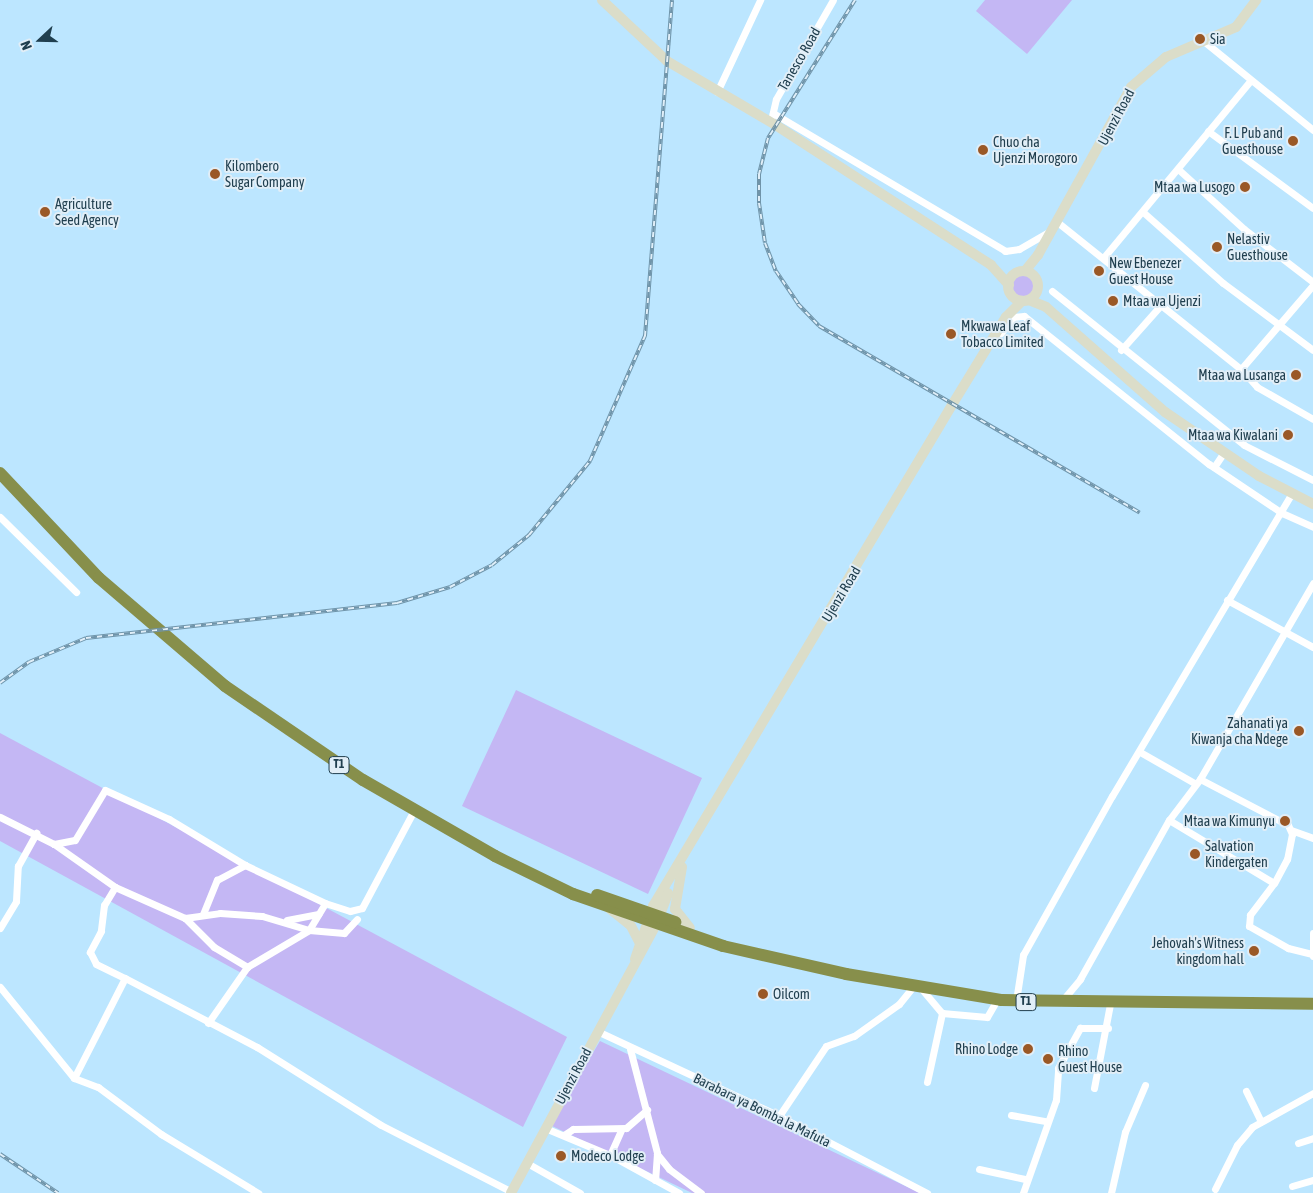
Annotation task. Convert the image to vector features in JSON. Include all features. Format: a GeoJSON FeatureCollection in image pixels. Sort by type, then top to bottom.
{"type":"FeatureCollection","features":[{"type":"Feature","properties":{"kind":"highway","name":"T1"},"geometry":{"type":"LineString","coordinates":[[0,473],[140,617],[297,738],[414,810],[494,856],[608,908],[690,928],[744,948]]}},
{"type":"Feature","properties":{"kind":"highway","name":"T1"},"geometry":{"type":"LineString","coordinates":[[531,872],[723,946],[744,948],[917,987],[996,1000],[1060,1004],[1313,1004]]}},
{"type":"Feature","properties":{"kind":"street"},"geometry":{"type":"LineString","coordinates":[[602,0],[667,62],[717,92],[771,117],[1005,250],[1019,249],[1050,232]]}},
{"type":"Feature","properties":{"kind":"street"},"geometry":{"type":"LineString","coordinates":[[717,92],[760,0]]}},
{"type":"Feature","properties":{"kind":"street","name":"Tanesco Road"},"geometry":{"type":"LineString","coordinates":[[771,117],[776,98],[834,0]]}},
{"type":"Feature","properties":{"kind":"street","name":"Ujenzi Road"},"geometry":{"type":"LineString","coordinates":[[1038,255],[1131,87],[1166,57],[1206,43],[1236,27],[1256,0]]}},
{"type":"Feature","properties":{"kind":"street"},"geometry":{"type":"LineString","coordinates":[[1206,43],[1250,81],[1313,130]]}},
{"type":"Feature","properties":{"kind":"street"},"geometry":{"type":"LineString","coordinates":[[1104,257],[1250,81]]}},
{"type":"Feature","properties":{"kind":"street"},"geometry":{"type":"LineString","coordinates":[[771,117],[991,265],[1010,290],[1026,300],[1046,307],[1165,412],[1291,494],[1313,504]]}},
{"type":"Feature","properties":{"kind":"street"},"geometry":{"type":"LineString","coordinates":[[1208,131],[1313,208]]}},
{"type":"Feature","properties":{"kind":"street"},"geometry":{"type":"LineString","coordinates":[[1178,169],[1244,229],[1313,283],[1242,369]]}},
{"type":"Feature","properties":{"kind":"street"},"geometry":{"type":"LineString","coordinates":[[1143,212],[1278,327],[1313,350]]}},
{"type":"Feature","properties":{"kind":"street"},"geometry":{"type":"LineString","coordinates":[[1056,221],[1104,257],[1161,306],[1242,369],[1257,387],[1313,419]]}},
{"type":"Feature","properties":{"kind":"street"},"geometry":{"type":"LineString","coordinates":[[1006,317],[1010,290],[1021,272],[1038,255]]}},
{"type":"Feature","properties":{"kind":"street"},"geometry":{"type":"LineString","coordinates":[[1038,255],[1037,285],[1046,307]]}},
{"type":"Feature","properties":{"kind":"street"},"geometry":{"type":"LineString","coordinates":[[991,265],[1021,272],[1037,285]]}},
{"type":"Feature","properties":{"kind":"street"},"geometry":{"type":"LineString","coordinates":[[1006,317],[1026,300],[1037,285]]}},
{"type":"Feature","properties":{"kind":"street"},"geometry":{"type":"LineString","coordinates":[[1052,291],[1121,350],[1244,445],[1313,480]]}},
{"type":"Feature","properties":{"kind":"street"},"geometry":{"type":"LineString","coordinates":[[1121,350],[1161,306]]}},
{"type":"Feature","properties":{"kind":"street"},"geometry":{"type":"LineString","coordinates":[[971,374],[1013,317],[1024,316],[1214,467],[1282,513],[1313,527]]}},
{"type":"Feature","properties":{"kind":"street","name":"Ujenzi Road"},"geometry":{"type":"LineString","coordinates":[[511,1192],[634,959],[677,871],[1006,317]]}},
{"type":"Feature","properties":{"kind":"street"},"geometry":{"type":"LineString","coordinates":[[1214,467],[1224,452]]}},
{"type":"Feature","properties":{"kind":"street"},"geometry":{"type":"LineString","coordinates":[[1016,1002],[1024,955],[1227,600],[1282,513],[1291,494]]}},
{"type":"Feature","properties":{"kind":"street"},"geometry":{"type":"LineString","coordinates":[[0,517],[76,592]]}},
{"type":"Feature","properties":{"kind":"street"},"geometry":{"type":"LineString","coordinates":[[1060,1004],[1080,979],[1169,820],[1198,781],[1313,583]]}},
{"type":"Feature","properties":{"kind":"street"},"geometry":{"type":"LineString","coordinates":[[1227,600],[1284,633],[1313,647]]}},
{"type":"Feature","properties":{"kind":"street"},"geometry":{"type":"LineString","coordinates":[[1140,752],[1291,830],[1313,838]]}},
{"type":"Feature","properties":{"kind":"street"},"geometry":{"type":"LineString","coordinates":[[75,858],[75,840],[105,790],[169,819],[245,866],[325,903],[350,911],[362,908],[414,810]]}},
{"type":"Feature","properties":{"kind":"street"},"geometry":{"type":"LineString","coordinates":[[0,818],[36,833],[115,887],[185,918],[214,948],[247,967]]}},
{"type":"Feature","properties":{"kind":"street"},"geometry":{"type":"LineString","coordinates":[[1169,820],[1274,883]]}},
{"type":"Feature","properties":{"kind":"street"},"geometry":{"type":"LineString","coordinates":[[1291,830],[1287,859],[1274,883],[1250,915],[1249,926],[1288,948],[1313,955],[1313,933]]}},
{"type":"Feature","properties":{"kind":"street"},"geometry":{"type":"LineString","coordinates":[[0,928],[16,901],[18,866],[36,833]]}},
{"type":"Feature","properties":{"kind":"street"},"geometry":{"type":"LineString","coordinates":[[54,844],[75,840]]}},
{"type":"Feature","properties":{"kind":"street"},"geometry":{"type":"LineString","coordinates":[[686,857],[675,909],[690,928]]}},
{"type":"Feature","properties":{"kind":"street"},"geometry":{"type":"LineString","coordinates":[[203,914],[217,880],[245,866]]}},
{"type":"Feature","properties":{"kind":"street"},"geometry":{"type":"LineString","coordinates":[[115,887],[104,906],[101,931],[90,952],[96,964],[257,1047],[381,1125],[511,1192]]}},
{"type":"Feature","properties":{"kind":"street"},"geometry":{"type":"LineString","coordinates":[[208,1023],[247,967],[309,930],[325,903]]}},
{"type":"Feature","properties":{"kind":"street"},"geometry":{"type":"LineString","coordinates":[[608,908],[630,926],[640,942]]}},
{"type":"Feature","properties":{"kind":"street"},"geometry":{"type":"LineString","coordinates":[[185,918],[203,914],[283,920],[318,914]]}},
{"type":"Feature","properties":{"kind":"street"},"geometry":{"type":"LineString","coordinates":[[283,920],[309,930],[344,933],[357,919]]}},
{"type":"Feature","properties":{"kind":"street","name":"Ujenzi Road"},"geometry":{"type":"LineString","coordinates":[[634,959],[640,942],[653,919]]}},
{"type":"Feature","properties":{"kind":"street"},"geometry":{"type":"LineString","coordinates":[[74,1078],[125,978]]}},
{"type":"Feature","properties":{"kind":"street"},"geometry":{"type":"LineString","coordinates":[[0,987],[74,1078],[98,1087],[154,1130],[258,1193]]}},
{"type":"Feature","properties":{"kind":"street"},"geometry":{"type":"LineString","coordinates":[[779,1116],[826,1046],[854,1036],[899,1004],[917,987],[942,1012],[987,1017],[996,1000]]}},
{"type":"Feature","properties":{"kind":"street"},"geometry":{"type":"LineString","coordinates":[[1094,1088],[1108,1028],[1110,1004]]}},
{"type":"Feature","properties":{"kind":"street"},"geometry":{"type":"LineString","coordinates":[[927,1082],[942,1012]]}},
{"type":"Feature","properties":{"kind":"street"},"geometry":{"type":"LineString","coordinates":[[1023,1193],[1024,1179],[1045,1121],[1056,1100],[1058,1068],[1080,1028],[1108,1028]]}},
{"type":"Feature","properties":{"kind":"street","name":"Barabara ya Bomba la Mafuta"},"geometry":{"type":"LineString","coordinates":[[596,1031],[630,1049],[779,1116],[927,1193]]}},
{"type":"Feature","properties":{"kind":"street"},"geometry":{"type":"LineString","coordinates":[[630,1049],[657,1153],[655,1180]]}},
{"type":"Feature","properties":{"kind":"street"},"geometry":{"type":"LineString","coordinates":[[1111,1193],[1125,1132],[1145,1085]]}},
{"type":"Feature","properties":{"kind":"street"},"geometry":{"type":"LineString","coordinates":[[1246,1092],[1261,1122]]}},
{"type":"Feature","properties":{"kind":"street"},"geometry":{"type":"LineString","coordinates":[[1216,1189],[1237,1145],[1261,1122],[1313,1093]]}},
{"type":"Feature","properties":{"kind":"street"},"geometry":{"type":"LineString","coordinates":[[564,1135],[585,1128],[621,1130],[640,1120],[647,1110]]}},
{"type":"Feature","properties":{"kind":"street"},"geometry":{"type":"LineString","coordinates":[[1011,1115],[1045,1121]]}},
{"type":"Feature","properties":{"kind":"street"},"geometry":{"type":"LineString","coordinates":[[545,1128],[610,1155],[679,1193]]}},
{"type":"Feature","properties":{"kind":"street"},"geometry":{"type":"LineString","coordinates":[[610,1155],[621,1130]]}},
{"type":"Feature","properties":{"kind":"street"},"geometry":{"type":"LineString","coordinates":[[1298,1143],[1313,1138]]}},
{"type":"Feature","properties":{"kind":"street"},"geometry":{"type":"LineString","coordinates":[[657,1153],[669,1169],[702,1193]]}},
{"type":"Feature","properties":{"kind":"street"},"geometry":{"type":"LineString","coordinates":[[527,1163],[580,1193]]}},
{"type":"Feature","properties":{"kind":"street"},"geometry":{"type":"LineString","coordinates":[[980,1169],[1024,1179]]}},
{"type":"Feature","properties":{"kind":"street"},"geometry":{"type":"LineString","coordinates":[[1292,1186],[1313,1180]]}},
{"type":"Feature","properties":{"kind":"shaded area"},"geometry":{"type":"Polygon","coordinates":[[[985,0],[1072,0],[1027,54],[976,11],[985,0]]]}},
{"type":"Feature","properties":{"kind":"shaded area"},"geometry":{"type":"Polygon","coordinates":[[[1023,275],[1031,279],[1035,287],[1031,295],[1023,299],[1015,295],[1011,287],[1015,279],[1023,275]]]}},
{"type":"Feature","properties":{"kind":"shaded area"},"geometry":{"type":"Polygon","coordinates":[[[516,690],[702,778],[648,894],[462,806],[516,690]]]}},
{"type":"Feature","properties":{"kind":"shaded area"},"geometry":{"type":"Polygon","coordinates":[[[0,733],[567,1037],[523,1127],[0,841],[0,733]]]}},
{"type":"Feature","properties":{"kind":"shaded area"},"geometry":{"type":"Polygon","coordinates":[[[600,1041],[920,1193],[692,1193],[550,1125],[600,1041]]]}},
{"type":"Feature","properties":{"kind":"railway"},"geometry":{"type":"LineString","coordinates":[[0,683],[29,662],[86,638],[397,603],[450,587],[492,565],[529,535],[590,461],[645,336],[672,0]]}},
{"type":"Feature","properties":{"kind":"railway"},"geometry":{"type":"LineString","coordinates":[[855,0],[768,138],[759,174],[759,203],[765,243],[776,271],[798,304],[819,326],[1140,513]]}},
{"type":"Feature","properties":{"kind":"railway"},"geometry":{"type":"LineString","coordinates":[[0,1154],[58,1193]]}},
{"type":"Feature","properties":{"kind":"place","name":"Sia"},"geometry":{"type":"Point","coordinates":[1200,39]}},
{"type":"Feature","properties":{"kind":"place","name":"F. L Pub and Guesthouse"},"geometry":{"type":"Point","coordinates":[1293,141]}},
{"type":"Feature","properties":{"kind":"place","name":"Chuo cha Ujenzi Morogoro"},"geometry":{"type":"Point","coordinates":[983,150]}},
{"type":"Feature","properties":{"kind":"place","name":"Kilombero Sugar Company"},"geometry":{"type":"Point","coordinates":[215,174]}},
{"type":"Feature","properties":{"kind":"place","name":"Mtaa wa Lusogo"},"geometry":{"type":"Point","coordinates":[1245,187]}},
{"type":"Feature","properties":{"kind":"place","name":"Agriculture Seed Agency"},"geometry":{"type":"Point","coordinates":[45,212]}},
{"type":"Feature","properties":{"kind":"place","name":"Nelastiv Guesthouse"},"geometry":{"type":"Point","coordinates":[1217,247]}},
{"type":"Feature","properties":{"kind":"place","name":"New Ebenezer Guest House"},"geometry":{"type":"Point","coordinates":[1099,271]}},
{"type":"Feature","properties":{"kind":"place","name":"Mtaa wa Ujenzi"},"geometry":{"type":"Point","coordinates":[1113,301]}},
{"type":"Feature","properties":{"kind":"place","name":"Mkwawa Leaf Tobacco Limited"},"geometry":{"type":"Point","coordinates":[951,334]}},
{"type":"Feature","properties":{"kind":"place","name":"Mtaa wa Lusanga"},"geometry":{"type":"Point","coordinates":[1296,375]}},
{"type":"Feature","properties":{"kind":"place","name":"Mtaa wa Kiwalani"},"geometry":{"type":"Point","coordinates":[1288,435]}},
{"type":"Feature","properties":{"kind":"place","name":"Zahanati ya Kiwanja cha Ndege"},"geometry":{"type":"Point","coordinates":[1299,731]}},
{"type":"Feature","properties":{"kind":"place","name":"Mtaa wa Kimunyu"},"geometry":{"type":"Point","coordinates":[1285,821]}},
{"type":"Feature","properties":{"kind":"place","name":"Salvation Kindergaten"},"geometry":{"type":"Point","coordinates":[1195,854]}},
{"type":"Feature","properties":{"kind":"place","name":"Jehovah's Witness kingdom hall"},"geometry":{"type":"Point","coordinates":[1254,951]}},
{"type":"Feature","properties":{"kind":"place","name":"Oilcom"},"geometry":{"type":"Point","coordinates":[763,994]}},
{"type":"Feature","properties":{"kind":"place","name":"Rhino Lodge"},"geometry":{"type":"Point","coordinates":[1028,1049]}},
{"type":"Feature","properties":{"kind":"place","name":"Rhino Guest House"},"geometry":{"type":"Point","coordinates":[1048,1059]}},
{"type":"Feature","properties":{"kind":"place","name":"Modeco Lodge"},"geometry":{"type":"Point","coordinates":[561,1156]}}]}
